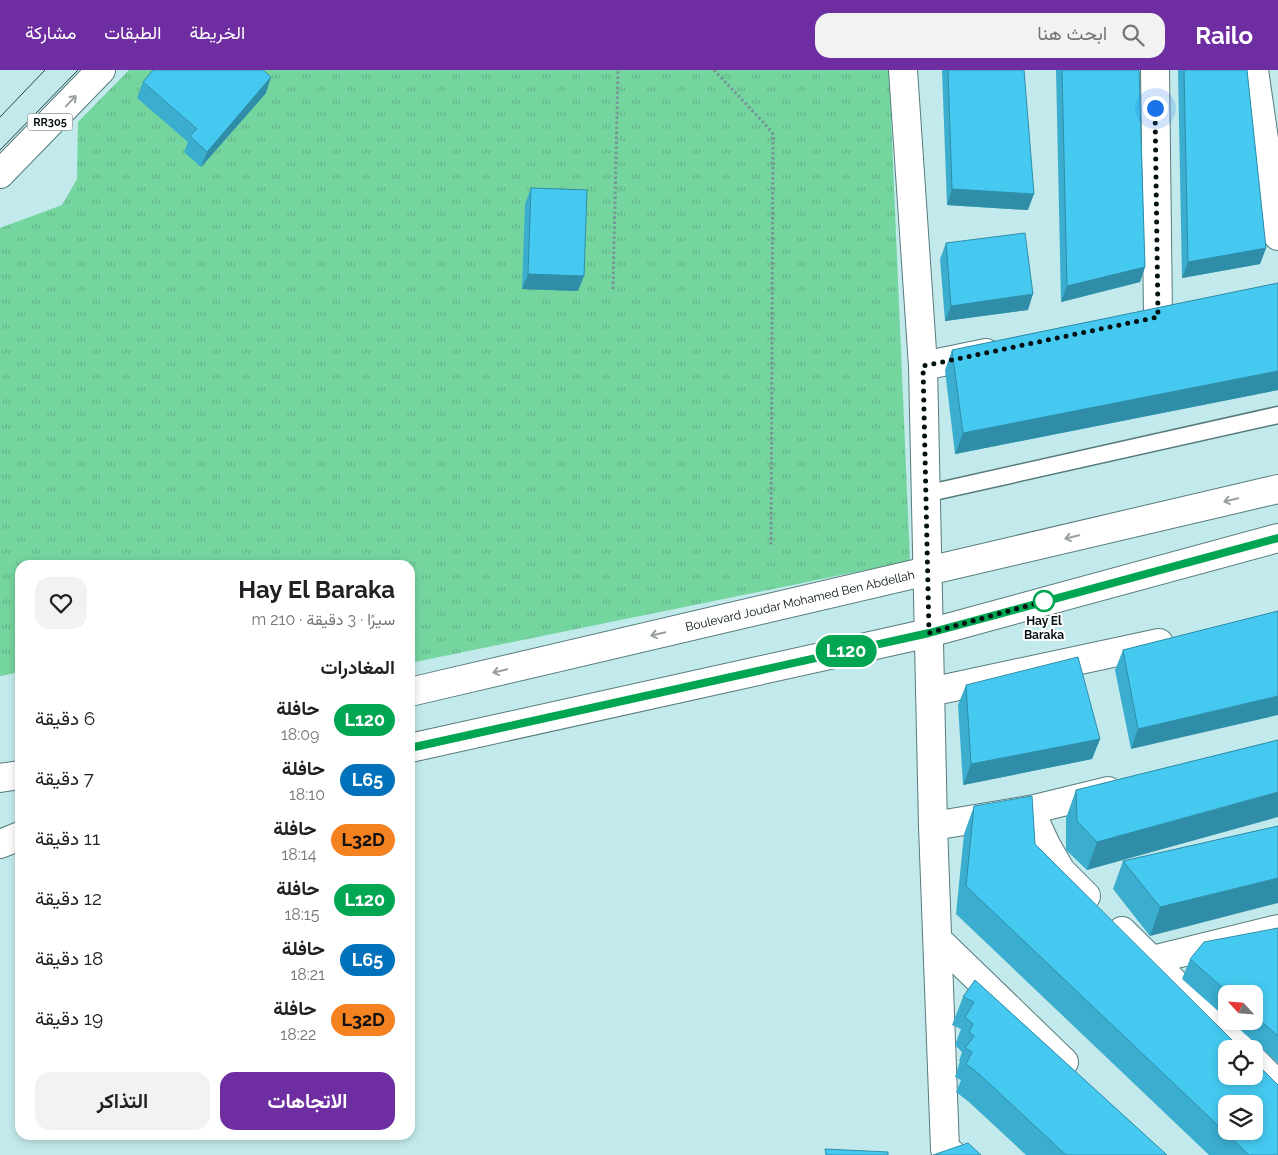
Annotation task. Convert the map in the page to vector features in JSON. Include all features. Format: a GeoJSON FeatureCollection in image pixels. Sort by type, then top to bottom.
{"type":"FeatureCollection","features":[{"type":"Feature","properties":{"kind":"street","name":"RR305"},"geometry":{"type":"LineString","coordinates":[[0,174],[101,70]]}},
{"type":"Feature","properties":{"kind":"street"},"geometry":{"type":"LineString","coordinates":[[903,70],[923,366],[933,826],[945,1153]]}},
{"type":"Feature","properties":{"kind":"street"},"geometry":{"type":"LineString","coordinates":[[1155,70],[1148,319],[1185,310]]}},
{"type":"Feature","properties":{"kind":"street"},"geometry":{"type":"LineString","coordinates":[[1254,70],[1278,236]]}},
{"type":"Feature","properties":{"kind":"street"},"geometry":{"type":"LineString","coordinates":[[923,366],[1011,348]]}},
{"type":"Feature","properties":{"kind":"street","name":"Boulevard Joudar Mohamed Ben Abdellah"},"geometry":{"type":"LineString","coordinates":[[415,691],[1278,489]]}},
{"type":"Feature","properties":{"kind":"street"},"geometry":{"type":"LineString","coordinates":[[415,747],[929,633],[1278,538]]}},
{"type":"Feature","properties":{"kind":"street"},"geometry":{"type":"LineString","coordinates":[[930,692],[1182,638]]}},
{"type":"Feature","properties":{"kind":"street"},"geometry":{"type":"LineString","coordinates":[[0,778],[15,776]]}},
{"type":"Feature","properties":{"kind":"street"},"geometry":{"type":"LineString","coordinates":[[933,826],[1030,810],[1135,785]]}},
{"type":"Feature","properties":{"kind":"street"},"geometry":{"type":"LineString","coordinates":[[1030,810],[1046,845],[1061,870],[1232,1040]]}},
{"type":"Feature","properties":{"kind":"street"},"geometry":{"type":"LineString","coordinates":[[0,844],[15,838]]}},
{"type":"Feature","properties":{"kind":"street"},"geometry":{"type":"LineString","coordinates":[[1152,960],[1278,929]]}},
{"type":"Feature","properties":{"kind":"street"},"geometry":{"type":"LineString","coordinates":[[938,941],[1082,1079]]}},
{"type":"Feature","properties":{"kind":"street"},"geometry":{"type":"LineString","coordinates":[[1263,1070],[1278,1085]]}},
{"type":"Feature","properties":{"kind":"lane"},"geometry":{"type":"LineString","coordinates":[[925,494],[1278,415]]}},
{"type":"Feature","properties":{"kind":"path"},"geometry":{"type":"LineString","coordinates":[[613,288],[618,70]]}},
{"type":"Feature","properties":{"kind":"path"},"geometry":{"type":"LineString","coordinates":[[714,70],[773,134],[771,545]]}},
{"type":"Feature","properties":{"kind":"green space"},"geometry":{"type":"Polygon","coordinates":[[[129,70],[889,70],[910,561],[415,662],[415,560],[15,560],[15,673],[0,676],[0,228],[62,205],[77,179],[78,122],[129,70]]]}},
{"type":"Feature","properties":{"kind":"building"},"geometry":{"type":"Polygon","coordinates":[[[153,70],[263,70],[271,77],[207,152],[190,136],[197,129],[143,82],[153,70]]]}},
{"type":"Feature","properties":{"kind":"building"},"geometry":{"type":"Polygon","coordinates":[[[948,70],[1024,70],[1034,194],[952,189],[948,70]]]}},
{"type":"Feature","properties":{"kind":"building"},"geometry":{"type":"Polygon","coordinates":[[[1062,70],[1139,70],[1145,267],[1067,286],[1062,70]]]}},
{"type":"Feature","properties":{"kind":"building"},"geometry":{"type":"Polygon","coordinates":[[[1184,70],[1247,70],[1266,248],[1188,262],[1184,70]]]}},
{"type":"Feature","properties":{"kind":"building"},"geometry":{"type":"Polygon","coordinates":[[[531,188],[587,190],[584,276],[528,274],[531,188]]]}},
{"type":"Feature","properties":{"kind":"building"},"geometry":{"type":"Polygon","coordinates":[[[1025,233],[1033,294],[951,306],[946,243],[1025,233]]]}},
{"type":"Feature","properties":{"kind":"building"},"geometry":{"type":"Polygon","coordinates":[[[1278,283],[1278,371],[963,433],[952,350],[1278,283]]]}},
{"type":"Feature","properties":{"kind":"building"},"geometry":{"type":"Polygon","coordinates":[[[1278,611],[1278,696],[1138,729],[1123,650],[1278,611]]]}},
{"type":"Feature","properties":{"kind":"building"},"geometry":{"type":"Polygon","coordinates":[[[1078,657],[1100,739],[971,764],[966,685],[1078,657]]]}},
{"type":"Feature","properties":{"kind":"building"},"geometry":{"type":"Polygon","coordinates":[[[1278,740],[1278,792],[1097,842],[1077,821],[1076,790],[1278,740]]]}},
{"type":"Feature","properties":{"kind":"building"},"geometry":{"type":"Polygon","coordinates":[[[1032,796],[1035,844],[1218,1026],[1218,1030],[1222,1030],[1232,1040],[1218,1040],[1218,1085],[1263,1085],[1263,1070],[1278,1085],[1278,1155],[1249,1155],[1233,1140],[1263,1140],[1263,1095],[1218,1095],[1218,1126],[966,886],[974,806],[1032,796]]]}},
{"type":"Feature","properties":{"kind":"building"},"geometry":{"type":"Polygon","coordinates":[[[1278,826],[1278,878],[1160,907],[1123,861],[1278,826]]]}},
{"type":"Feature","properties":{"kind":"building"},"geometry":{"type":"Polygon","coordinates":[[[1278,928],[1278,1036],[1263,1023],[1263,985],[1220,985],[1190,959],[1204,942],[1278,928]]]}},
{"type":"Feature","properties":{"kind":"building"},"geometry":{"type":"Polygon","coordinates":[[[975,980],[1167,1155],[1066,1155],[966,1064],[972,1052],[965,1048],[974,1036],[969,1032],[973,1024],[965,1017],[974,1002],[963,997],[975,980]]]}},
{"type":"Feature","properties":{"kind":"building"},"geometry":{"type":"Polygon","coordinates":[[[968,1143],[981,1155],[933,1155],[968,1143]]]}},
{"type":"Feature","properties":{"kind":"building"},"geometry":{"type":"Polygon","coordinates":[[[825,1149],[888,1152],[888,1155],[826,1155],[825,1149]]]}},
{"type":"Feature","properties":{"kind":"tram line"},"geometry":{"type":"LineString","coordinates":[[0,117],[45,70]]}},
{"type":"Feature","properties":{"kind":"tram line"},"geometry":{"type":"LineString","coordinates":[[0,150],[78,70]]}},
{"type":"Feature","properties":{"kind":"bus line","name":"L120"},"geometry":{"type":"LineString","coordinates":[[415,747],[929,633],[1278,538]]}},
{"type":"Feature","properties":{"kind":"place","name":"Hay El Baraka"},"geometry":{"type":"Point","coordinates":[1044,601]}},
{"type":"Feature","properties":{"kind":"route"},"geometry":{"type":"LineString","coordinates":[[1044,601],[1052,599],[929,633],[923,366],[1158,317],[1155,108]]}}]}
